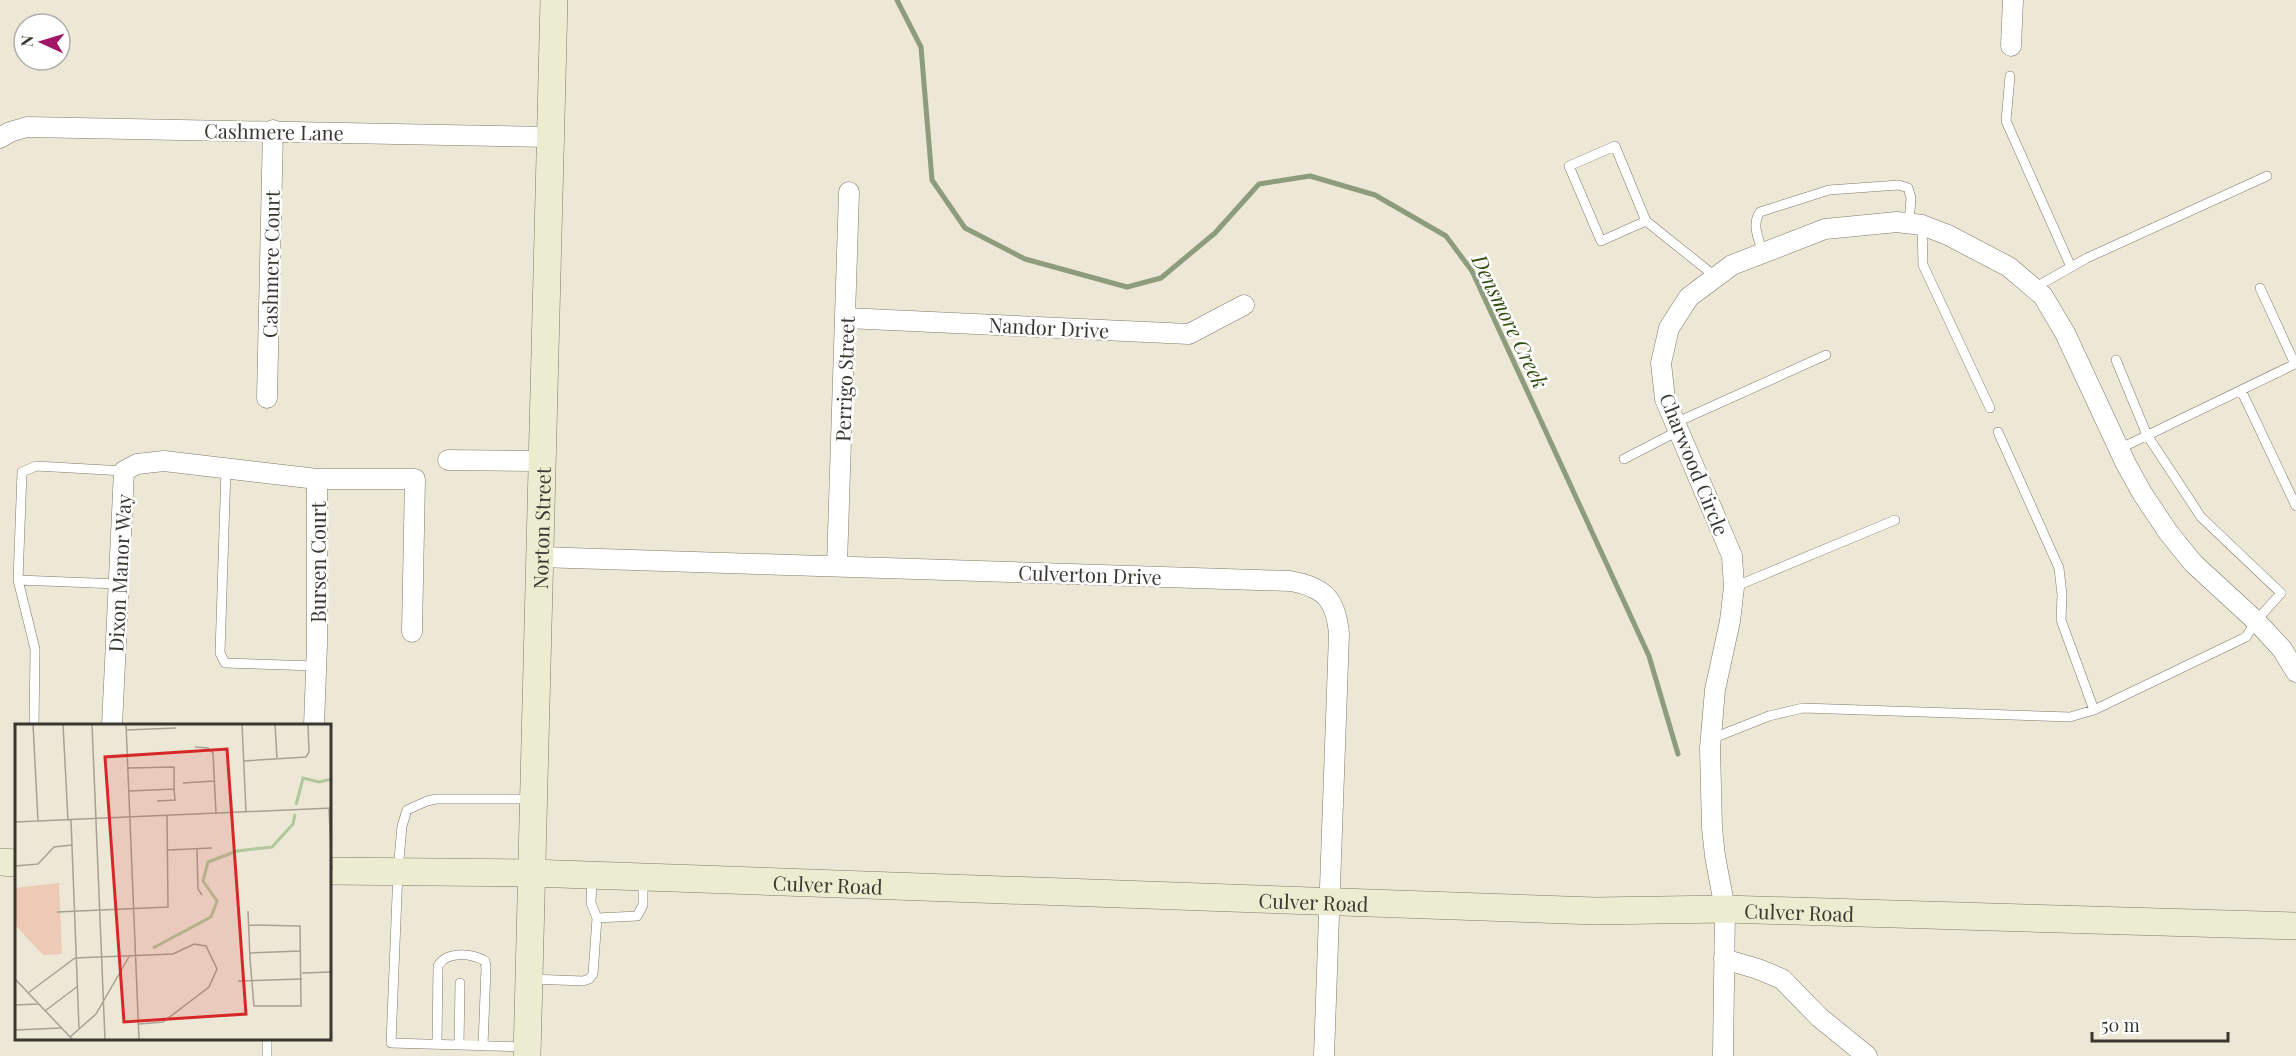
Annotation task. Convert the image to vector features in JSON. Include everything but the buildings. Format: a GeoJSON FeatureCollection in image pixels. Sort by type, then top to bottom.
{"type":"FeatureCollection","features":[{"type":"Feature","properties":{"kind":"main road","name":"Norton Street"},"geometry":{"type":"LineString","coordinates":[[527,1052],[554,0]]}},
{"type":"Feature","properties":{"kind":"main road"},"geometry":{"type":"LineString","coordinates":[[0,862],[15,863]]}},
{"type":"Feature","properties":{"kind":"main road","name":"Culver Road"},"geometry":{"type":"LineString","coordinates":[[332,871],[531,873],[1595,911],[1725,909],[2296,926]]}},
{"type":"Feature","properties":{"kind":"street"},"geometry":{"type":"LineString","coordinates":[[2011,46],[2013,0]]}},
{"type":"Feature","properties":{"kind":"street","name":"Cashmere Lane"},"geometry":{"type":"LineString","coordinates":[[0,138],[27,127],[550,137]]}},
{"type":"Feature","properties":{"kind":"street","name":"Cashmere Court"},"geometry":{"type":"LineString","coordinates":[[267,398],[273,130]]}},
{"type":"Feature","properties":{"kind":"street","name":"Perrigo Street"},"geometry":{"type":"LineString","coordinates":[[837,565],[849,192]]}},
{"type":"Feature","properties":{"kind":"street","name":"Charwood Circle"},"geometry":{"type":"LineString","coordinates":[[1723,1056],[1725,909],[1712,828],[1711,739],[1715,690],[1730,621],[1734,587],[1732,556],[1665,399],[1661,363],[1669,328],[1689,297],[1732,265],[1825,229],[1897,222],[1916,224],[1948,235],[2009,267],[2043,296],[2065,333],[2119,450],[2142,493],[2168,532],[2193,563],[2256,621],[2282,649],[2296,672]]}},
{"type":"Feature","properties":{"kind":"street","name":"Nandor Drive"},"geometry":{"type":"LineString","coordinates":[[846,318],[1189,334],[1244,305]]}},
{"type":"Feature","properties":{"kind":"street"},"geometry":{"type":"LineString","coordinates":[[448,460],[542,461]]}},
{"type":"Feature","properties":{"kind":"street","name":"Dixon Manor Way"},"geometry":{"type":"LineString","coordinates":[[112,724],[124,471],[137,464],[164,461],[317,479]]}},
{"type":"Feature","properties":{"kind":"street","name":"Bursen Court"},"geometry":{"type":"LineString","coordinates":[[314,724],[317,644],[317,479],[415,479],[412,632]]}},
{"type":"Feature","properties":{"kind":"street","name":"Culverton Drive"},"geometry":{"type":"LineString","coordinates":[[539,557],[1290,581],[1314,586],[1322,592],[1335,609],[1339,634],[1324,1056]]}},
{"type":"Feature","properties":{"kind":"street"},"geometry":{"type":"LineString","coordinates":[[1724,959],[1782,979],[1819,1017],[1866,1056]]}},
{"type":"Feature","properties":{"kind":"lane"},"geometry":{"type":"LineString","coordinates":[[2010,76],[2006,121],[2071,267]]}},
{"type":"Feature","properties":{"kind":"lane"},"geometry":{"type":"LineString","coordinates":[[1646,221],[1601,241],[1569,166],[1615,146],[1646,221],[1716,277]]}},
{"type":"Feature","properties":{"kind":"lane"},"geometry":{"type":"LineString","coordinates":[[2033,288],[2071,267],[2267,176]]}},
{"type":"Feature","properties":{"kind":"lane"},"geometry":{"type":"LineString","coordinates":[[1763,254],[1754,220],[1760,212],[1829,190],[1899,185],[1908,188],[1923,265],[1990,408]]}},
{"type":"Feature","properties":{"kind":"lane"},"geometry":{"type":"LineString","coordinates":[[2119,450],[2295,364],[2260,288]]}},
{"type":"Feature","properties":{"kind":"lane"},"geometry":{"type":"LineString","coordinates":[[1624,459],[1677,427],[1826,356]]}},
{"type":"Feature","properties":{"kind":"lane"},"geometry":{"type":"LineString","coordinates":[[1711,739],[1769,716],[1803,708],[2070,717],[2094,710],[2246,637],[2256,621],[2281,593],[2200,517],[2147,435],[2116,360]]}},
{"type":"Feature","properties":{"kind":"lane"},"geometry":{"type":"LineString","coordinates":[[2241,390],[2296,506]]}},
{"type":"Feature","properties":{"kind":"lane"},"geometry":{"type":"LineString","coordinates":[[1998,432],[2059,568],[2062,595],[2061,620],[2094,710]]}},
{"type":"Feature","properties":{"kind":"lane"},"geometry":{"type":"LineString","coordinates":[[34,724],[35,649],[18,580],[22,472],[36,466],[124,471]]}},
{"type":"Feature","properties":{"kind":"lane"},"geometry":{"type":"LineString","coordinates":[[226,470],[220,653],[225,663],[316,666]]}},
{"type":"Feature","properties":{"kind":"lane"},"geometry":{"type":"LineString","coordinates":[[1734,587],[1895,520]]}},
{"type":"Feature","properties":{"kind":"lane"},"geometry":{"type":"LineString","coordinates":[[18,580],[118,584]]}},
{"type":"Feature","properties":{"kind":"lane"},"geometry":{"type":"LineString","coordinates":[[527,1052],[483,1046],[391,1043],[398,872],[402,826],[407,810],[436,799],[533,799]]}},
{"type":"Feature","properties":{"kind":"lane"},"geometry":{"type":"LineString","coordinates":[[529,979],[584,981],[593,974],[597,918],[591,903],[592,876]]}},
{"type":"Feature","properties":{"kind":"lane"},"geometry":{"type":"LineString","coordinates":[[597,918],[637,916],[643,905],[643,878]]}},
{"type":"Feature","properties":{"kind":"lane"},"geometry":{"type":"LineString","coordinates":[[437,1045],[438,966],[449,956],[477,957],[485,961],[483,1046]]}},
{"type":"Feature","properties":{"kind":"lane"},"geometry":{"type":"LineString","coordinates":[[459,1046],[460,982]]}},
{"type":"Feature","properties":{"kind":"waterway","name":"Densmore Creek"},"geometry":{"type":"LineString","coordinates":[[897,0],[921,47],[932,180],[965,228],[1025,259],[1127,287],[1161,278],[1215,233],[1259,184],[1310,176],[1375,195],[1446,236],[1472,271],[1649,656],[1678,754]]}}]}
